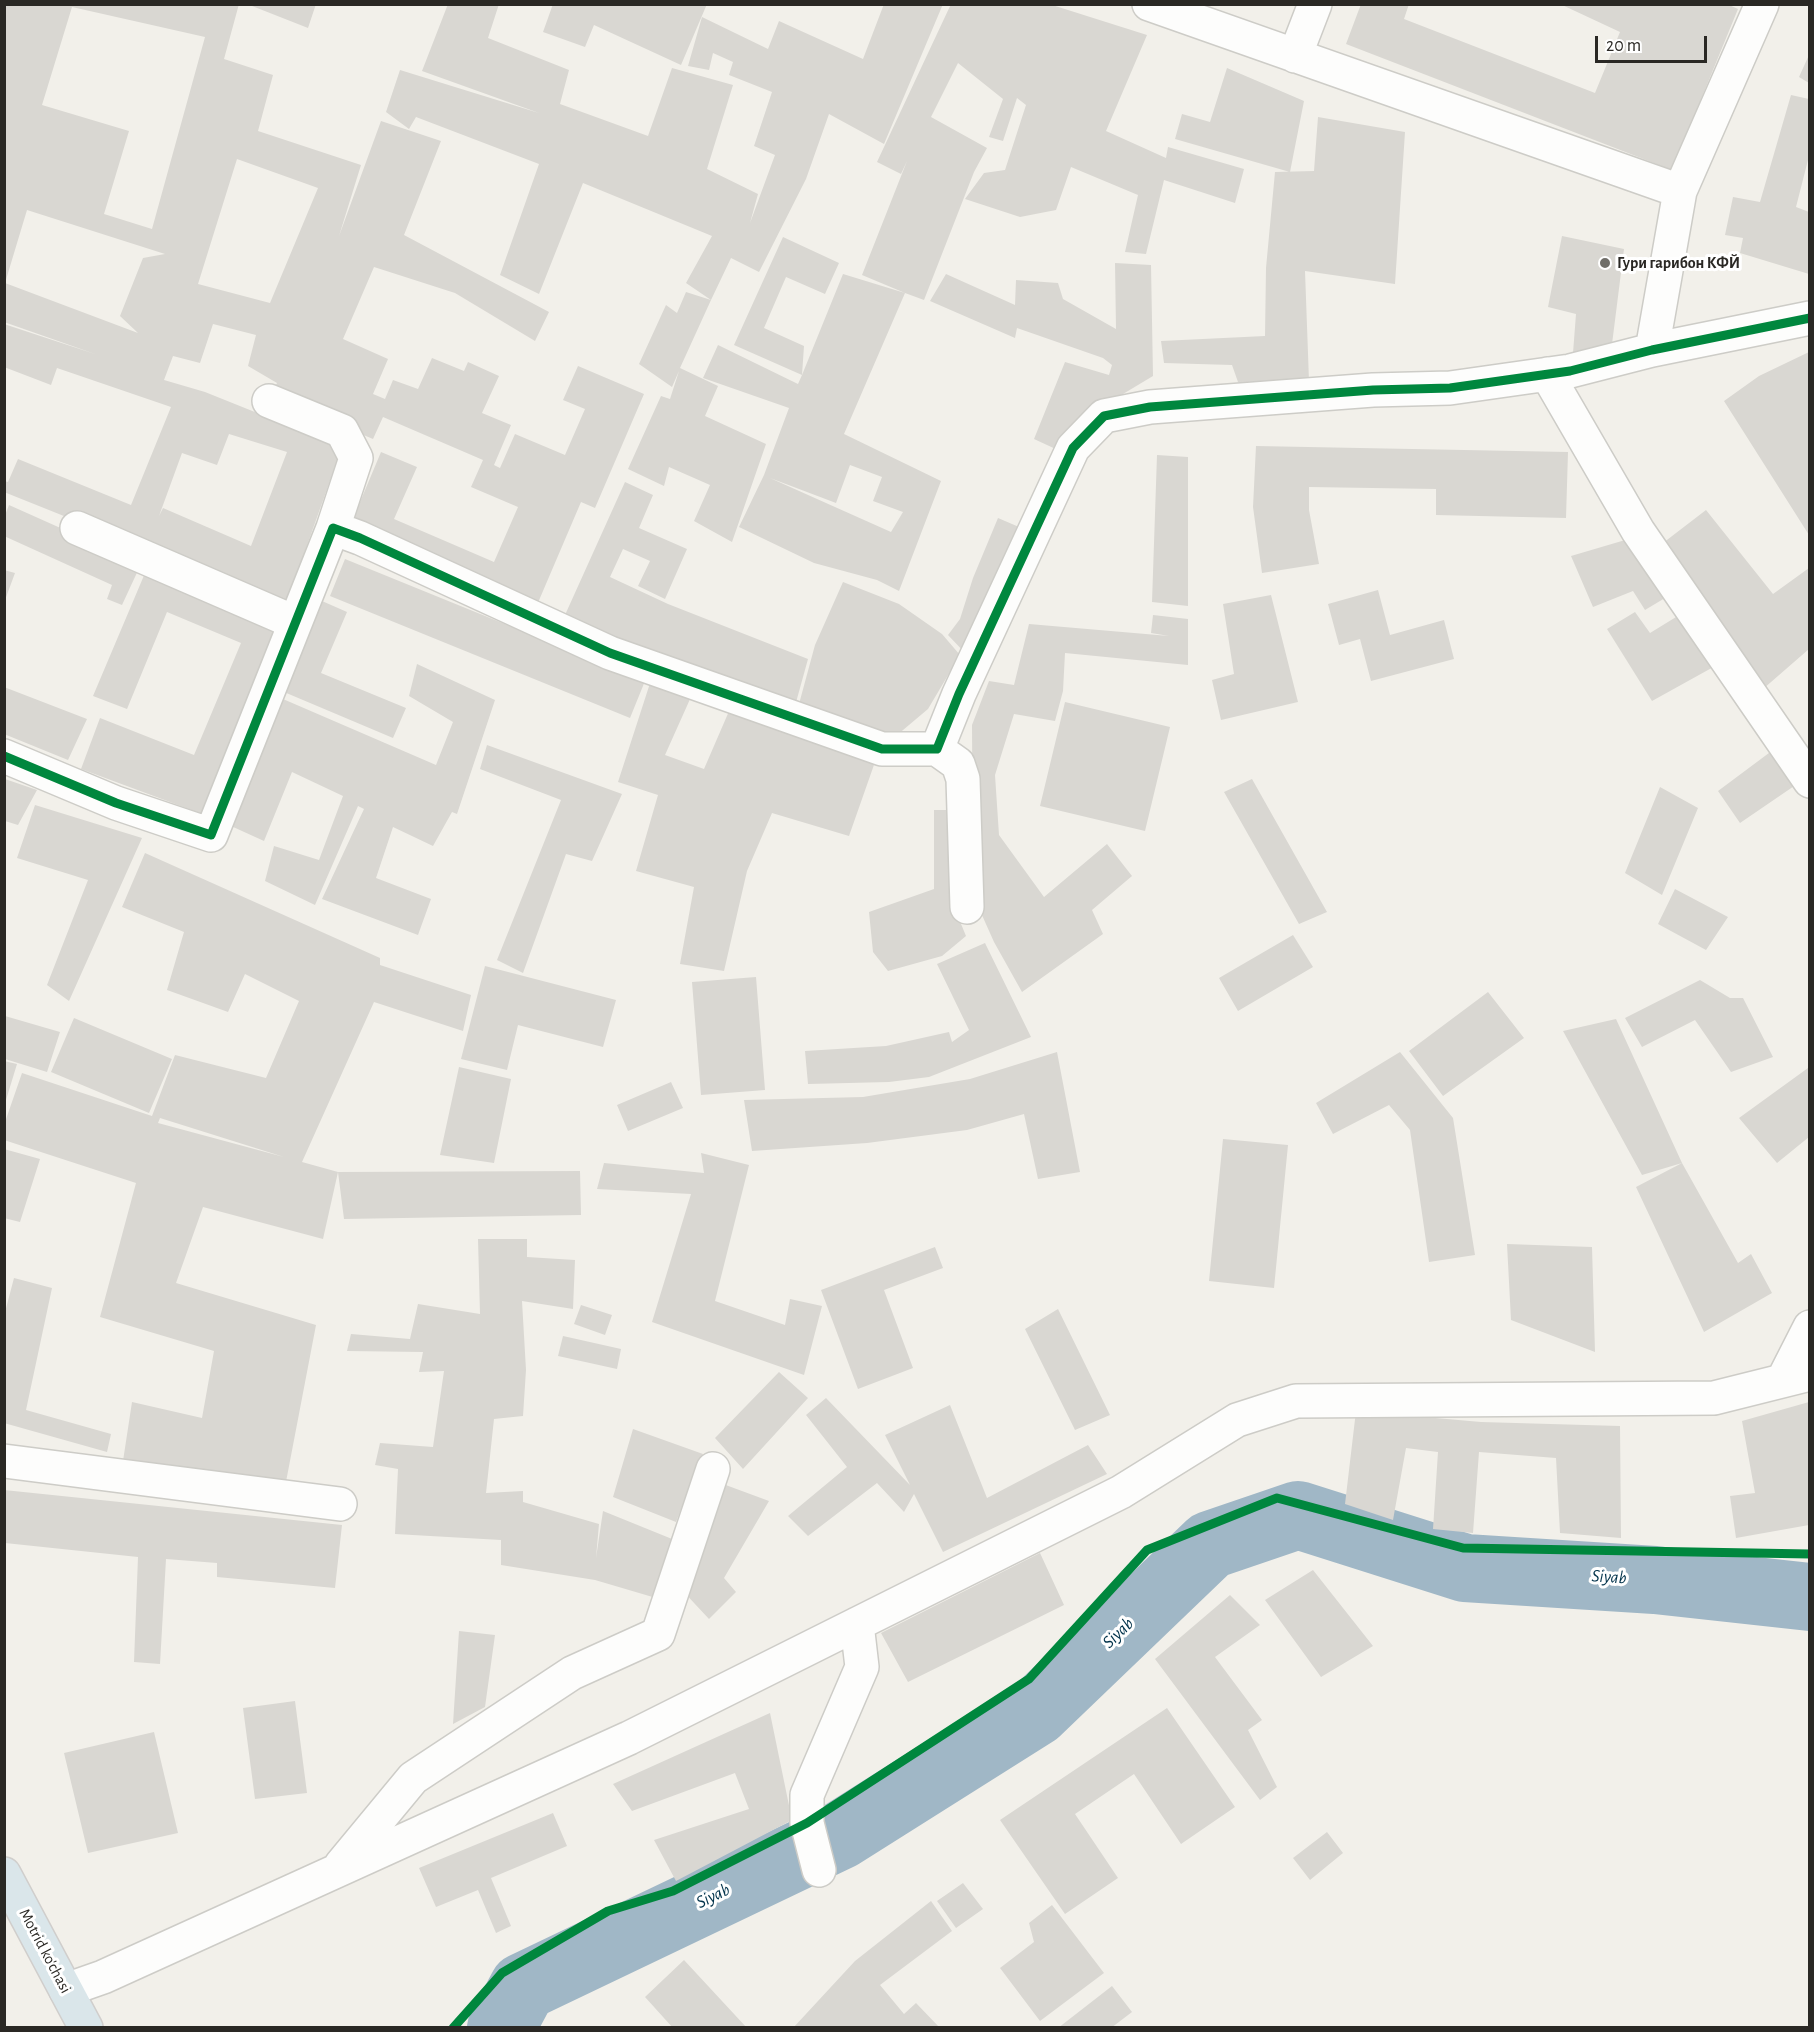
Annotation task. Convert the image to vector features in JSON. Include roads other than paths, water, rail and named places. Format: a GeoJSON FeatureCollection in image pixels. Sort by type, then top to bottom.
{"type":"FeatureCollection","features":[{"type":"Feature","properties":{"kind":"main road","name":"Motrid ko'chasi"},"geometry":{"type":"LineString","coordinates":[[4,1874],[86,2028]]}},
{"type":"Feature","properties":{"kind":"street"},"geometry":{"type":"LineString","coordinates":[[1149,4],[1680,191]]}},
{"type":"Feature","properties":{"kind":"street"},"geometry":{"type":"LineString","coordinates":[[1295,56],[1315,4]]}},
{"type":"Feature","properties":{"kind":"street"},"geometry":{"type":"LineString","coordinates":[[1652,350],[1680,191],[1762,4]]}},
{"type":"Feature","properties":{"kind":"street"},"geometry":{"type":"LineString","coordinates":[[938,749],[959,694],[1073,448],[1104,416],[1150,407],[1373,390],[1450,388],[1547,374],[1809,318]]}},
{"type":"Feature","properties":{"kind":"street"},"geometry":{"type":"LineString","coordinates":[[1547,374],[1638,531],[1809,781]]}},
{"type":"Feature","properties":{"kind":"street"},"geometry":{"type":"LineString","coordinates":[[4,756],[116,803],[211,835],[333,528],[356,458],[342,431],[269,401]]}},
{"type":"Feature","properties":{"kind":"street"},"geometry":{"type":"LineString","coordinates":[[76,528],[294,622]]}},
{"type":"Feature","properties":{"kind":"street"},"geometry":{"type":"LineString","coordinates":[[333,528],[360,538],[610,653],[882,749],[938,749],[958,764],[963,779],[967,907]]}},
{"type":"Feature","properties":{"kind":"street"},"geometry":{"type":"LineString","coordinates":[[66,1990],[102,1977],[629,1738],[1121,1492],[1237,1420],[1296,1401],[1714,1398],[1796,1377],[1809,1327]]}},
{"type":"Feature","properties":{"kind":"street"},"geometry":{"type":"LineString","coordinates":[[4,1461],[340,1504]]}},
{"type":"Feature","properties":{"kind":"street"},"geometry":{"type":"LineString","coordinates":[[336,1871],[413,1778],[572,1673],[658,1634],[713,1469]]}},
{"type":"Feature","properties":{"kind":"street"},"geometry":{"type":"LineString","coordinates":[[819,1870],[807,1823],[807,1795],[862,1667],[857,1624]]}},
{"type":"Feature","properties":{"kind":"waterway","name":"Siyab"},"geometry":{"type":"LineString","coordinates":[[501,2028],[523,1987],[841,1835],[1036,1712],[1210,1545],[1298,1515],[1465,1568],[1655,1580],[1810,1597]]}},
{"type":"Feature","properties":{"kind":"place","name":"Гури гарибон КФЙ"},"geometry":{"type":"Point","coordinates":[1605,263]}}]}
